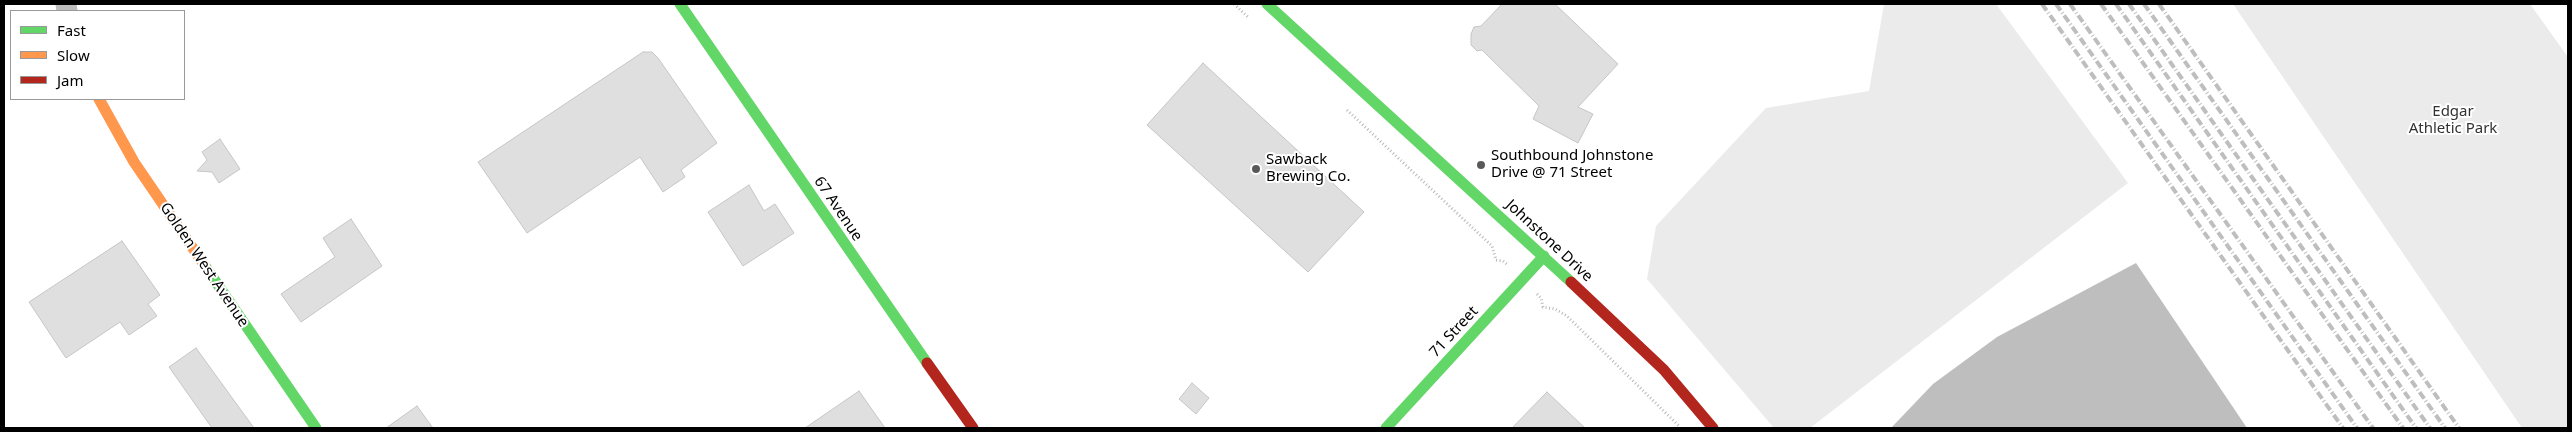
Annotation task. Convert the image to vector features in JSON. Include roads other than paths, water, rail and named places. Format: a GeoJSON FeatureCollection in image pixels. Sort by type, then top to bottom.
{"type":"FeatureCollection","features":[{"type":"Feature","properties":{"kind":"street","name":"67 Avenue"},"geometry":{"type":"LineString","coordinates":[[680,4],[866,277],[973,428]]}},
{"type":"Feature","properties":{"kind":"street","name":"Johnstone Drive"},"geometry":{"type":"LineString","coordinates":[[1267,4],[1544,256],[1664,370],[1713,428]]}},
{"type":"Feature","properties":{"kind":"street","name":"Golden West Avenue"},"geometry":{"type":"LineString","coordinates":[[100,100],[134,162],[316,428]]}},
{"type":"Feature","properties":{"kind":"street","name":"71 Street"},"geometry":{"type":"LineString","coordinates":[[1386,428],[1544,256]]}},
{"type":"Feature","properties":{"kind":"railway"},"geometry":{"type":"LineString","coordinates":[[2042,4],[2343,428]]}},
{"type":"Feature","properties":{"kind":"railway"},"geometry":{"type":"LineString","coordinates":[[2056,4],[2357,428]]}},
{"type":"Feature","properties":{"kind":"railway"},"geometry":{"type":"LineString","coordinates":[[2070,4],[2373,428]]}},
{"type":"Feature","properties":{"kind":"railway"},"geometry":{"type":"LineString","coordinates":[[2101,4],[2403,428]]}},
{"type":"Feature","properties":{"kind":"railway"},"geometry":{"type":"LineString","coordinates":[[2116,4],[2416,428]]}},
{"type":"Feature","properties":{"kind":"railway"},"geometry":{"type":"LineString","coordinates":[[2129,4],[2430,428]]}},
{"type":"Feature","properties":{"kind":"railway"},"geometry":{"type":"LineString","coordinates":[[2144,4],[2445,428]]}},
{"type":"Feature","properties":{"kind":"railway"},"geometry":{"type":"LineString","coordinates":[[2159,4],[2459,428]]}},
{"type":"Feature","properties":{"kind":"place","name":"Southbound Johnstone Drive @ 71 Street"},"geometry":{"type":"Point","coordinates":[1481,165]}},
{"type":"Feature","properties":{"kind":"place","name":"Sawback Brewing Co."},"geometry":{"type":"Point","coordinates":[1256,169]}},
{"type":"Feature","properties":{"kind":"park label","name":"Edgar Athletic Park"},"geometry":{"type":"Point","coordinates":[2453,120]}}]}
